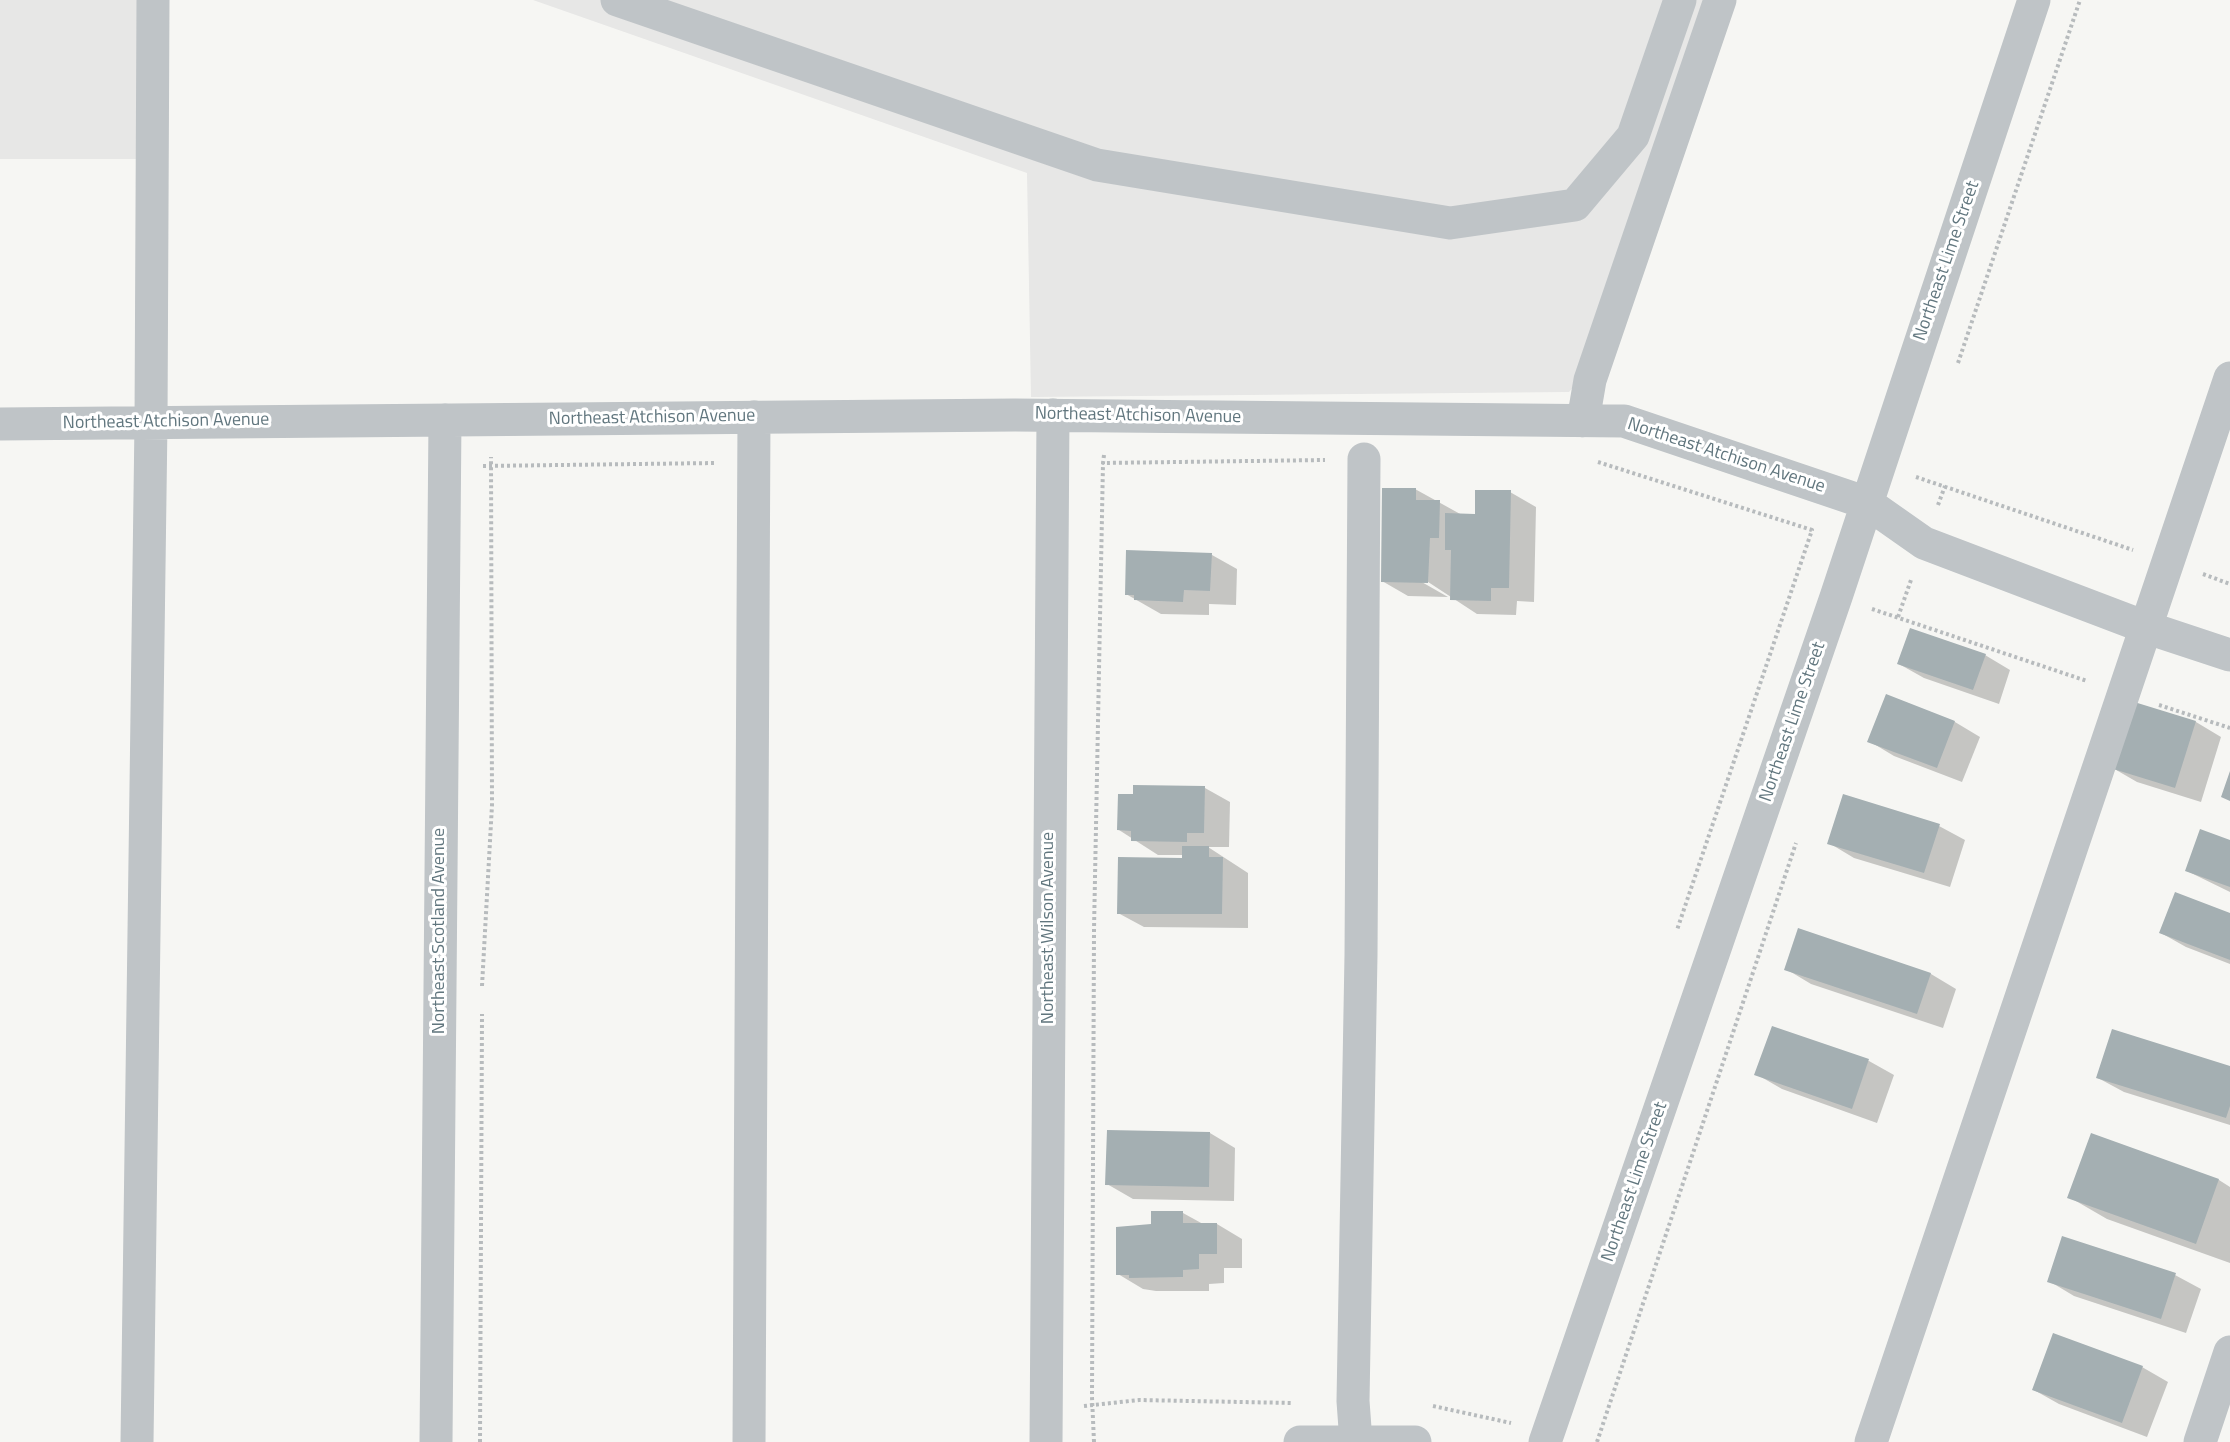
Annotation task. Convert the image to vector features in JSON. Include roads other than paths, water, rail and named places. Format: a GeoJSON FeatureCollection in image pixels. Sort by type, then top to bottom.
{"type":"FeatureCollection","features":[{"type":"Feature","properties":{"kind":"street"},"geometry":{"type":"LineString","coordinates":[[137,1442],[151,422],[153,0]]}},
{"type":"Feature","properties":{"kind":"street"},"geometry":{"type":"LineString","coordinates":[[617,0],[1097,165],[1450,223],[1575,205],[1633,136],[1680,0]]}},
{"type":"Feature","properties":{"kind":"street"},"geometry":{"type":"LineString","coordinates":[[1582,421],[1590,381],[1720,0]]}},
{"type":"Feature","properties":{"kind":"street","name":"Northeast Lime Street"},"geometry":{"type":"LineString","coordinates":[[1545,1442],[1836,597],[2034,0]]}},
{"type":"Feature","properties":{"kind":"street"},"geometry":{"type":"LineString","coordinates":[[1871,1442],[2126,694],[2145,627],[2230,378]]}},
{"type":"Feature","properties":{"kind":"street","name":"Northeast Atchison Avenue"},"geometry":{"type":"LineString","coordinates":[[0,424],[1053,415],[1624,421],[1867,503],[1924,543],[2145,627],[2230,655]]}},
{"type":"Feature","properties":{"kind":"street","name":"Northeast Wilson Avenue"},"geometry":{"type":"LineString","coordinates":[[1046,1442],[1053,415]]}},
{"type":"Feature","properties":{"kind":"street"},"geometry":{"type":"LineString","coordinates":[[749,1442],[753,417]]}},
{"type":"Feature","properties":{"kind":"street","name":"Northeast Scotland Avenue"},"geometry":{"type":"LineString","coordinates":[[436,1442],[445,420]]}},
{"type":"Feature","properties":{"kind":"street"},"geometry":{"type":"LineString","coordinates":[[1356,1442],[1353,1401],[1361,955],[1364,459]]}},
{"type":"Feature","properties":{"kind":"street"},"geometry":{"type":"LineString","coordinates":[[2200,1442],[2230,1352]]}},
{"type":"Feature","properties":{"kind":"street"},"geometry":{"type":"LineString","coordinates":[[1300,1442],[1415,1442]]}}]}
